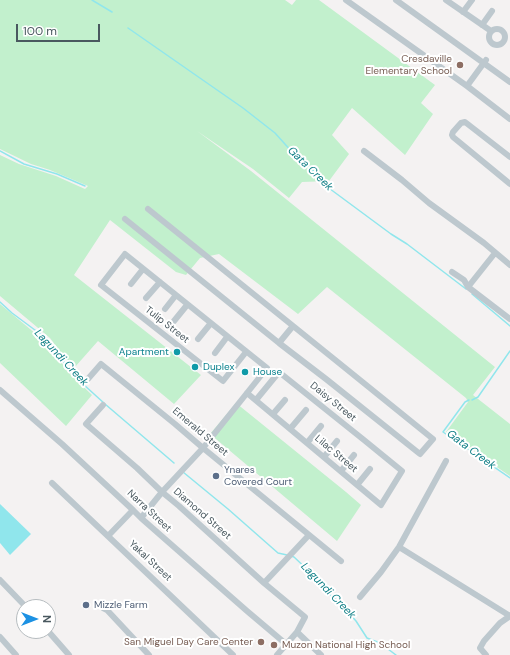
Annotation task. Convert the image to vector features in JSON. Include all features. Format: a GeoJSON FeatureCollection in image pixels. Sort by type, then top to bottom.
{"type":"FeatureCollection","features":[{"type":"Feature","properties":{"kind":"street"},"geometry":{"type":"LineString","coordinates":[[346,0],[467,86],[510,119]]}},
{"type":"Feature","properties":{"kind":"street"},"geometry":{"type":"LineString","coordinates":[[396,0],[485,62],[510,82]]}},
{"type":"Feature","properties":{"kind":"street"},"geometry":{"type":"LineString","coordinates":[[446,0],[491,31]]}},
{"type":"Feature","properties":{"kind":"street"},"geometry":{"type":"LineString","coordinates":[[464,12],[472,0]]}},
{"type":"Feature","properties":{"kind":"street"},"geometry":{"type":"LineString","coordinates":[[482,25],[492,11]]}},
{"type":"Feature","properties":{"kind":"street"},"geometry":{"type":"LineString","coordinates":[[495,29],[501,30],[508,42],[499,45],[492,44],[488,38],[491,31],[495,29]]}},
{"type":"Feature","properties":{"kind":"street"},"geometry":{"type":"LineString","coordinates":[[467,86],[485,62]]}},
{"type":"Feature","properties":{"kind":"street"},"geometry":{"type":"LineString","coordinates":[[510,158],[465,122],[461,123],[453,132],[453,137],[510,184]]}},
{"type":"Feature","properties":{"kind":"street"},"geometry":{"type":"LineString","coordinates":[[364,151],[429,203],[510,264]]}},
{"type":"Feature","properties":{"kind":"street"},"geometry":{"type":"LineString","coordinates":[[125,219],[420,454],[434,440],[148,210]]}},
{"type":"Feature","properties":{"kind":"street"},"geometry":{"type":"LineString","coordinates":[[468,288],[495,253]]}},
{"type":"Feature","properties":{"kind":"street","name":"Tulip Street"},"geometry":{"type":"LineString","coordinates":[[143,269],[125,254],[101,285],[223,381],[246,352]]}},
{"type":"Feature","properties":{"kind":"street"},"geometry":{"type":"LineString","coordinates":[[131,284],[143,269],[267,368],[203,448],[162,492],[141,518]]}},
{"type":"Feature","properties":{"kind":"street"},"geometry":{"type":"LineString","coordinates":[[452,272],[464,280],[468,288],[510,319]]}},
{"type":"Feature","properties":{"kind":"street"},"geometry":{"type":"LineString","coordinates":[[146,298],[160,282]]}},
{"type":"Feature","properties":{"kind":"street"},"geometry":{"type":"LineString","coordinates":[[164,309],[176,295]]}},
{"type":"Feature","properties":{"kind":"street"},"geometry":{"type":"LineString","coordinates":[[174,321],[187,305]]}},
{"type":"Feature","properties":{"kind":"street"},"geometry":{"type":"LineString","coordinates":[[198,339],[211,323]]}},
{"type":"Feature","properties":{"kind":"street"},"geometry":{"type":"LineString","coordinates":[[279,343],[293,326]]}},
{"type":"Feature","properties":{"kind":"street"},"geometry":{"type":"LineString","coordinates":[[215,353],[227,337]]}},
{"type":"Feature","properties":{"kind":"street","name":"Emerald Street"},"geometry":{"type":"LineString","coordinates":[[87,380],[101,364],[341,561]]}},
{"type":"Feature","properties":{"kind":"street","name":"Daisy Street"},"geometry":{"type":"LineString","coordinates":[[256,400],[279,372],[402,471]]}},
{"type":"Feature","properties":{"kind":"street","name":"Narra Street"},"geometry":{"type":"LineString","coordinates":[[0,390],[62,444],[141,518],[286,644]]}},
{"type":"Feature","properties":{"kind":"street","name":"Lilac Street"},"geometry":{"type":"LineString","coordinates":[[247,393],[381,505],[402,471]]}},
{"type":"Feature","properties":{"kind":"street"},"geometry":{"type":"LineString","coordinates":[[273,414],[285,400]]}},
{"type":"Feature","properties":{"kind":"street","name":"Diamond Street"},"geometry":{"type":"LineString","coordinates":[[103,405],[86,424],[264,583],[305,617],[297,632]]}},
{"type":"Feature","properties":{"kind":"street"},"geometry":{"type":"LineString","coordinates":[[290,429],[306,410]]}},
{"type":"Feature","properties":{"kind":"street"},"geometry":{"type":"LineString","coordinates":[[307,443],[321,426]]}},
{"type":"Feature","properties":{"kind":"street"},"geometry":{"type":"LineString","coordinates":[[324,457],[338,441]]}},
{"type":"Feature","properties":{"kind":"street"},"geometry":{"type":"LineString","coordinates":[[341,471],[354,455]]}},
{"type":"Feature","properties":{"kind":"street"},"geometry":{"type":"LineString","coordinates":[[360,596],[381,572],[399,547],[446,461]]}},
{"type":"Feature","properties":{"kind":"street"},"geometry":{"type":"LineString","coordinates":[[357,485],[370,469]]}},
{"type":"Feature","properties":{"kind":"street","name":"Yakal Street"},"geometry":{"type":"LineString","coordinates":[[52,483],[233,655]]}},
{"type":"Feature","properties":{"kind":"street"},"geometry":{"type":"LineString","coordinates":[[108,536],[133,510]]}},
{"type":"Feature","properties":{"kind":"street"},"geometry":{"type":"LineString","coordinates":[[264,583],[309,535]]}},
{"type":"Feature","properties":{"kind":"street"},"geometry":{"type":"LineString","coordinates":[[399,547],[510,616],[500,623],[484,641],[480,648],[486,655]]}},
{"type":"Feature","properties":{"kind":"street"},"geometry":{"type":"LineString","coordinates":[[0,580],[18,599]]}},
{"type":"Feature","properties":{"kind":"street"},"geometry":{"type":"LineString","coordinates":[[103,608],[107,610],[149,655]]}},
{"type":"Feature","properties":{"kind":"street"},"geometry":{"type":"LineString","coordinates":[[277,655],[297,632],[321,655]]}},
{"type":"Feature","properties":{"kind":"street"},"geometry":{"type":"LineString","coordinates":[[0,637],[16,655]]}},
{"type":"Feature","properties":{"kind":"street"},"geometry":{"type":"LineString","coordinates":[[55,639],[69,655]]}},
{"type":"Feature","properties":{"kind":"green space"},"geometry":{"type":"Polygon","coordinates":[[[0,0],[285,0],[292,5],[296,0],[319,0],[435,85],[421,103],[433,114],[405,155],[352,108],[332,135],[349,154],[329,181],[302,182],[289,198],[253,169],[197,131],[251,171],[495,367],[473,395],[510,424],[510,476],[446,432],[468,402],[466,398],[327,287],[298,314],[219,254],[200,258],[186,275],[176,272],[110,220],[74,275],[201,375],[174,404],[98,341],[75,367],[64,357],[50,338],[0,296],[0,155],[19,164],[56,176],[85,189],[88,186],[50,170],[31,164],[0,149],[0,0]]]}},
{"type":"Feature","properties":{"kind":"green space"},"geometry":{"type":"Polygon","coordinates":[[[0,304],[48,344],[69,373],[92,395],[66,426],[0,363],[0,304]]]}},
{"type":"Feature","properties":{"kind":"green space"},"geometry":{"type":"Polygon","coordinates":[[[236,403],[361,505],[337,541],[210,434],[236,403]]]}},
{"type":"Feature","properties":{"kind":"water"},"geometry":{"type":"Polygon","coordinates":[[[0,504],[31,534],[10,555],[0,543],[0,504]]]}},
{"type":"Feature","properties":{"kind":"waterway","name":"Gata Creek"},"geometry":{"type":"LineString","coordinates":[[92,0],[112,12]]}},
{"type":"Feature","properties":{"kind":"waterway","name":"Gata Creek"},"geometry":{"type":"LineString","coordinates":[[128,28],[243,108],[275,133],[293,153],[317,174],[322,183],[391,234],[407,244],[466,289]]}},
{"type":"Feature","properties":{"kind":"waterway"},"geometry":{"type":"LineString","coordinates":[[0,151],[24,164],[57,174],[85,186]]}},
{"type":"Feature","properties":{"kind":"waterway","name":"Gata Creek"},"geometry":{"type":"LineString","coordinates":[[472,294],[510,326]]}},
{"type":"Feature","properties":{"kind":"waterway","name":"Lagundi Creek"},"geometry":{"type":"LineString","coordinates":[[0,302],[43,336],[54,347],[72,374],[174,463]]}},
{"type":"Feature","properties":{"kind":"waterway","name":"Gata Creek"},"geometry":{"type":"LineString","coordinates":[[472,400],[478,397],[510,351]]}},
{"type":"Feature","properties":{"kind":"waterway","name":"Gata Creek"},"geometry":{"type":"LineString","coordinates":[[469,400],[465,402],[443,432],[510,478]]}},
{"type":"Feature","properties":{"kind":"waterway","name":"Lagundi Creek"},"geometry":{"type":"LineString","coordinates":[[183,472],[278,553],[287,555]]}},
{"type":"Feature","properties":{"kind":"waterway","name":"Lagundi Creek"},"geometry":{"type":"LineString","coordinates":[[291,556],[312,574],[327,592],[339,602],[356,621],[367,638],[380,643],[396,655]]}},
{"type":"Feature","properties":{"kind":"place","name":"Cresdaville Elementary School"},"geometry":{"type":"Point","coordinates":[460,65]}},
{"type":"Feature","properties":{"kind":"place","name":"Apartment"},"geometry":{"type":"Point","coordinates":[177,352]}},
{"type":"Feature","properties":{"kind":"place","name":"Duplex"},"geometry":{"type":"Point","coordinates":[195,367]}},
{"type":"Feature","properties":{"kind":"place","name":"House"},"geometry":{"type":"Point","coordinates":[245,372]}},
{"type":"Feature","properties":{"kind":"place","name":"Ynares Covered Court"},"geometry":{"type":"Point","coordinates":[216,476]}},
{"type":"Feature","properties":{"kind":"place","name":"Mizzle Farm"},"geometry":{"type":"Point","coordinates":[86,605]}},
{"type":"Feature","properties":{"kind":"place","name":"San Miguel Day Care Center"},"geometry":{"type":"Point","coordinates":[261,642]}},
{"type":"Feature","properties":{"kind":"place","name":"Muzon National High School"},"geometry":{"type":"Point","coordinates":[274,645]}}]}
